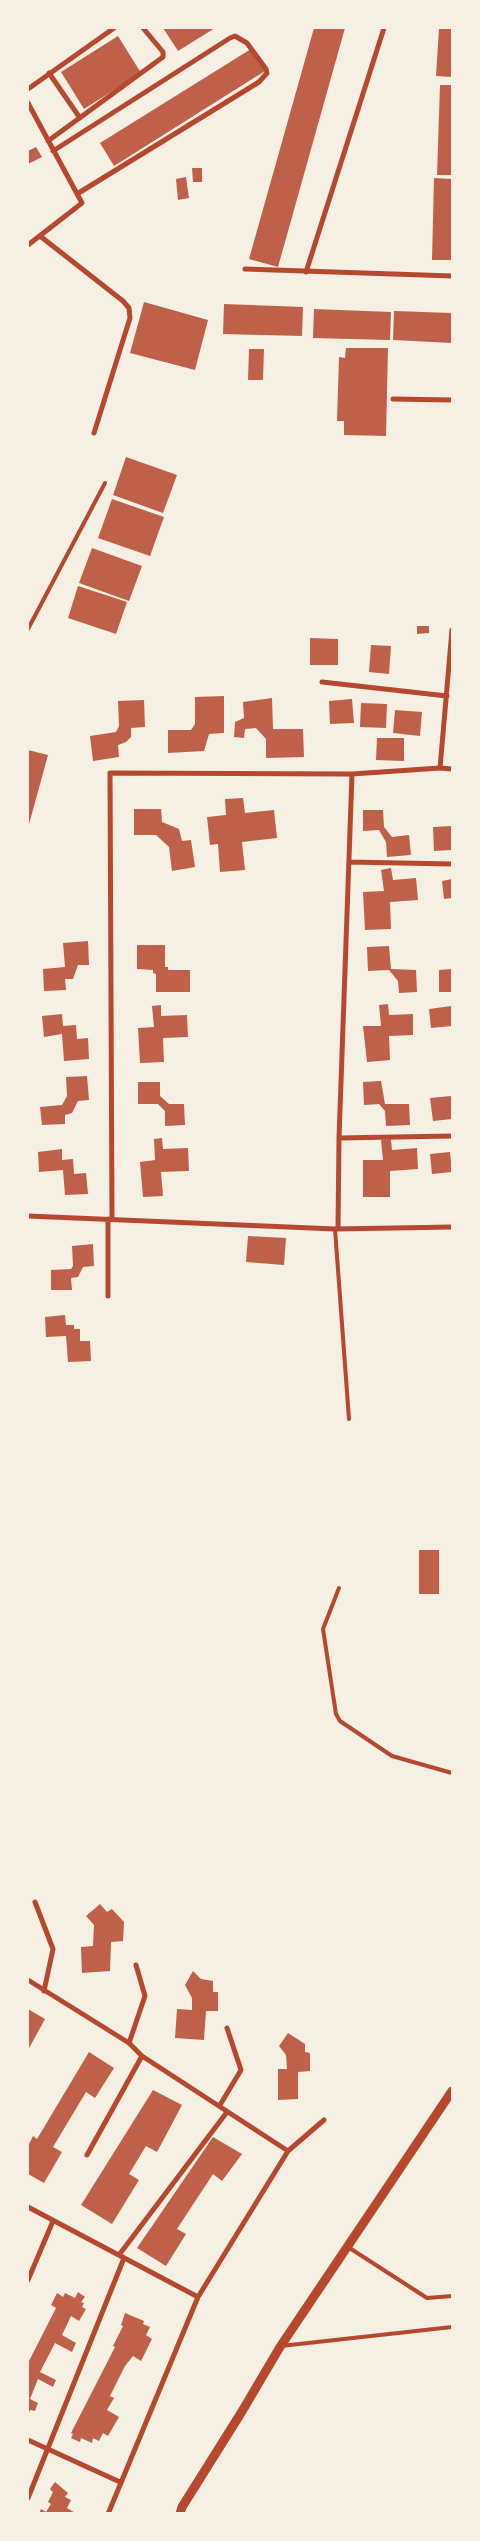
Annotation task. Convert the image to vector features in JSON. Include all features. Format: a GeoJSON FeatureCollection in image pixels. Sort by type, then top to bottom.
{"type":"FeatureCollection","features":[{"type":"Feature","properties":{"kind":"street"},"geometry":{"type":"LineString","coordinates":[[28,89],[114,28]]}},
{"type":"Feature","properties":{"kind":"street"},"geometry":{"type":"LineString","coordinates":[[48,141],[163,56],[163,52],[143,28]]}},
{"type":"Feature","properties":{"kind":"street"},"geometry":{"type":"LineString","coordinates":[[306,272],[384,28]]}},
{"type":"Feature","properties":{"kind":"street"},"geometry":{"type":"LineString","coordinates":[[53,151],[230,38],[236,36],[247,43],[266,68],[267,73],[259,82],[77,194]]}},
{"type":"Feature","properties":{"kind":"street"},"geometry":{"type":"LineString","coordinates":[[49,73],[80,118]]}},
{"type":"Feature","properties":{"kind":"street"},"geometry":{"type":"LineString","coordinates":[[28,103],[82,203],[28,245]]}},
{"type":"Feature","properties":{"kind":"street"},"geometry":{"type":"LineString","coordinates":[[40,236],[116,294],[129,308],[130,318],[94,434]]}},
{"type":"Feature","properties":{"kind":"street"},"geometry":{"type":"LineString","coordinates":[[245,269],[452,276]]}},
{"type":"Feature","properties":{"kind":"street"},"geometry":{"type":"LineString","coordinates":[[393,399],[452,400]]}},
{"type":"Feature","properties":{"kind":"street"},"geometry":{"type":"LineString","coordinates":[[440,768],[452,630]]}},
{"type":"Feature","properties":{"kind":"street"},"geometry":{"type":"LineString","coordinates":[[322,682],[447,696]]}},
{"type":"Feature","properties":{"kind":"street"},"geometry":{"type":"LineString","coordinates":[[108,1296],[110,1219],[110,773],[352,774],[440,768],[452,769]]}},
{"type":"Feature","properties":{"kind":"street"},"geometry":{"type":"LineString","coordinates":[[337,1229],[352,774]]}},
{"type":"Feature","properties":{"kind":"street"},"geometry":{"type":"LineString","coordinates":[[349,862],[452,864]]}},
{"type":"Feature","properties":{"kind":"street"},"geometry":{"type":"LineString","coordinates":[[339,1138],[452,1136]]}},
{"type":"Feature","properties":{"kind":"street"},"geometry":{"type":"LineString","coordinates":[[28,1216],[337,1229],[452,1227]]}},
{"type":"Feature","properties":{"kind":"street"},"geometry":{"type":"LineString","coordinates":[[35,1902],[53,1950],[44,1991]]}},
{"type":"Feature","properties":{"kind":"street"},"geometry":{"type":"LineString","coordinates":[[129,2042],[145,1996],[136,1965]]}},
{"type":"Feature","properties":{"kind":"street"},"geometry":{"type":"LineString","coordinates":[[28,1980],[129,2042],[142,2056],[288,2151]]}},
{"type":"Feature","properties":{"kind":"street"},"geometry":{"type":"LineString","coordinates":[[220,2105],[241,2070],[227,2028]]}},
{"type":"Feature","properties":{"kind":"street"},"geometry":{"type":"LineString","coordinates":[[87,2154],[142,2056]]}},
{"type":"Feature","properties":{"kind":"street"},"geometry":{"type":"LineString","coordinates":[[180,2514],[182,2507],[241,2413],[280,2346],[452,2091]]}},
{"type":"Feature","properties":{"kind":"street"},"geometry":{"type":"LineString","coordinates":[[28,2498],[121,2257],[227,2112]]}},
{"type":"Feature","properties":{"kind":"street"},"geometry":{"type":"LineString","coordinates":[[108,2514],[198,2297],[288,2151],[324,2120]]}},
{"type":"Feature","properties":{"kind":"street"},"geometry":{"type":"LineString","coordinates":[[28,2207],[198,2297]]}},
{"type":"Feature","properties":{"kind":"street"},"geometry":{"type":"LineString","coordinates":[[28,2280],[53,2220]]}},
{"type":"Feature","properties":{"kind":"street"},"geometry":{"type":"LineString","coordinates":[[28,2440],[120,2482]]}},
{"type":"Feature","properties":{"kind":"lane"},"geometry":{"type":"LineString","coordinates":[[28,629],[105,483]]}},
{"type":"Feature","properties":{"kind":"lane"},"geometry":{"type":"LineString","coordinates":[[337,1229],[349,1419]]}},
{"type":"Feature","properties":{"kind":"lane"},"geometry":{"type":"LineString","coordinates":[[340,1588],[323,1629],[336,1714],[340,1721],[392,1756],[452,1773]]}},
{"type":"Feature","properties":{"kind":"lane"},"geometry":{"type":"LineString","coordinates":[[347,2246],[427,2298],[452,2296]]}},
{"type":"Feature","properties":{"kind":"lane"},"geometry":{"type":"LineString","coordinates":[[280,2346],[452,2327]]}},
{"type":"Feature","properties":{"kind":"building"},"geometry":{"type":"Polygon","coordinates":[[[163,28],[215,28],[178,51],[163,28]]]}},
{"type":"Feature","properties":{"kind":"building"},"geometry":{"type":"Polygon","coordinates":[[[314,28],[345,28],[278,267],[249,259],[314,28]]]}},
{"type":"Feature","properties":{"kind":"building"},"geometry":{"type":"Polygon","coordinates":[[[439,28],[452,28],[452,77],[436,76],[439,28]]]}},
{"type":"Feature","properties":{"kind":"building"},"geometry":{"type":"Polygon","coordinates":[[[118,36],[141,73],[84,109],[61,72],[118,36]]]}},
{"type":"Feature","properties":{"kind":"building"},"geometry":{"type":"Polygon","coordinates":[[[251,49],[265,71],[114,166],[100,143],[251,49]]]}},
{"type":"Feature","properties":{"kind":"building"},"geometry":{"type":"Polygon","coordinates":[[[440,85],[452,85],[452,175],[437,175],[440,85]]]}},
{"type":"Feature","properties":{"kind":"building"},"geometry":{"type":"Polygon","coordinates":[[[36,147],[42,157],[28,164],[28,151],[36,147]]]}},
{"type":"Feature","properties":{"kind":"building"},"geometry":{"type":"Polygon","coordinates":[[[192,168],[202,168],[202,182],[193,182],[192,168]]]}},
{"type":"Feature","properties":{"kind":"building"},"geometry":{"type":"Polygon","coordinates":[[[186,177],[189,198],[178,200],[176,179],[186,177]]]}},
{"type":"Feature","properties":{"kind":"building"},"geometry":{"type":"Polygon","coordinates":[[[434,178],[452,179],[452,260],[432,260],[434,178]]]}},
{"type":"Feature","properties":{"kind":"building"},"geometry":{"type":"Polygon","coordinates":[[[144,302],[208,320],[195,370],[130,353],[144,302]]]}},
{"type":"Feature","properties":{"kind":"building"},"geometry":{"type":"Polygon","coordinates":[[[224,304],[303,307],[302,336],[223,334],[224,304]]]}},
{"type":"Feature","properties":{"kind":"building"},"geometry":{"type":"Polygon","coordinates":[[[314,309],[391,312],[390,340],[313,338],[314,309]]]}},
{"type":"Feature","properties":{"kind":"building"},"geometry":{"type":"Polygon","coordinates":[[[394,311],[452,313],[452,343],[393,340],[394,311]]]}},
{"type":"Feature","properties":{"kind":"building"},"geometry":{"type":"Polygon","coordinates":[[[346,348],[388,348],[386,436],[344,435],[344,421],[337,421],[339,357],[345,358],[346,348]]]}},
{"type":"Feature","properties":{"kind":"building"},"geometry":{"type":"Polygon","coordinates":[[[249,349],[264,349],[263,380],[248,380],[249,349]]]}},
{"type":"Feature","properties":{"kind":"building"},"geometry":{"type":"Polygon","coordinates":[[[126,457],[177,475],[163,513],[113,495],[126,457]]]}},
{"type":"Feature","properties":{"kind":"building"},"geometry":{"type":"Polygon","coordinates":[[[112,499],[164,517],[150,556],[98,538],[112,499]]]}},
{"type":"Feature","properties":{"kind":"building"},"geometry":{"type":"Polygon","coordinates":[[[92,548],[142,566],[129,601],[79,583],[92,548]]]}},
{"type":"Feature","properties":{"kind":"building"},"geometry":{"type":"Polygon","coordinates":[[[78,586],[127,602],[116,634],[68,618],[78,586]]]}},
{"type":"Feature","properties":{"kind":"building"},"geometry":{"type":"Polygon","coordinates":[[[417,626],[429,626],[429,633],[417,634],[417,626]]]}},
{"type":"Feature","properties":{"kind":"building"},"geometry":{"type":"Polygon","coordinates":[[[310,638],[338,639],[338,665],[310,665],[310,638]]]}},
{"type":"Feature","properties":{"kind":"building"},"geometry":{"type":"Polygon","coordinates":[[[371,645],[391,646],[389,674],[369,672],[371,645]]]}},
{"type":"Feature","properties":{"kind":"building"},"geometry":{"type":"Polygon","coordinates":[[[224,696],[224,733],[209,734],[204,751],[168,753],[168,730],[191,730],[195,724],[195,697],[224,696]]]}},
{"type":"Feature","properties":{"kind":"building"},"geometry":{"type":"Polygon","coordinates":[[[272,698],[273,729],[303,729],[304,757],[266,758],[266,739],[256,728],[245,729],[244,738],[234,737],[235,722],[244,718],[243,702],[272,698]]]}},
{"type":"Feature","properties":{"kind":"building"},"geometry":{"type":"Polygon","coordinates":[[[352,699],[354,723],[330,724],[329,701],[352,699]]]}},
{"type":"Feature","properties":{"kind":"building"},"geometry":{"type":"Polygon","coordinates":[[[144,700],[145,727],[131,728],[131,737],[126,742],[118,745],[119,757],[93,761],[90,736],[116,732],[119,726],[118,701],[144,700]]]}},
{"type":"Feature","properties":{"kind":"building"},"geometry":{"type":"Polygon","coordinates":[[[361,703],[387,704],[386,728],[360,727],[361,703]]]}},
{"type":"Feature","properties":{"kind":"building"},"geometry":{"type":"Polygon","coordinates":[[[395,710],[422,712],[420,736],[393,733],[395,710]]]}},
{"type":"Feature","properties":{"kind":"building"},"geometry":{"type":"Polygon","coordinates":[[[377,738],[404,738],[404,761],[376,760],[377,738]]]}},
{"type":"Feature","properties":{"kind":"building"},"geometry":{"type":"Polygon","coordinates":[[[28,750],[48,755],[28,828],[28,750]]]}},
{"type":"Feature","properties":{"kind":"building"},"geometry":{"type":"Polygon","coordinates":[[[243,798],[245,813],[274,810],[277,838],[242,842],[245,870],[220,872],[218,844],[210,845],[207,817],[226,815],[225,799],[243,798]]]}},
{"type":"Feature","properties":{"kind":"building"},"geometry":{"type":"Polygon","coordinates":[[[134,809],[161,809],[162,822],[179,829],[182,841],[191,840],[195,867],[172,871],[169,847],[156,835],[134,835],[134,809]]]}},
{"type":"Feature","properties":{"kind":"building"},"geometry":{"type":"Polygon","coordinates":[[[363,810],[383,810],[384,827],[392,837],[409,835],[411,855],[387,857],[386,842],[379,830],[363,831],[363,810]]]}},
{"type":"Feature","properties":{"kind":"building"},"geometry":{"type":"Polygon","coordinates":[[[452,826],[452,850],[434,851],[433,827],[452,826]]]}},
{"type":"Feature","properties":{"kind":"building"},"geometry":{"type":"Polygon","coordinates":[[[391,868],[393,880],[416,878],[418,900],[390,902],[391,929],[365,930],[363,892],[384,891],[381,870],[391,868]]]}},
{"type":"Feature","properties":{"kind":"building"},"geometry":{"type":"Polygon","coordinates":[[[452,879],[452,898],[444,899],[442,881],[452,879]]]}},
{"type":"Feature","properties":{"kind":"building"},"geometry":{"type":"Polygon","coordinates":[[[88,941],[89,965],[78,965],[73,979],[65,979],[66,990],[44,991],[43,969],[65,967],[63,943],[88,941]]]}},
{"type":"Feature","properties":{"kind":"building"},"geometry":{"type":"Polygon","coordinates":[[[137,945],[165,945],[165,967],[168,967],[168,970],[190,970],[190,992],[156,992],[156,974],[153,973],[153,970],[137,969],[137,945]]]}},
{"type":"Feature","properties":{"kind":"building"},"geometry":{"type":"Polygon","coordinates":[[[389,946],[391,969],[416,970],[417,992],[399,993],[398,981],[389,970],[368,971],[367,947],[389,946]]]}},
{"type":"Feature","properties":{"kind":"building"},"geometry":{"type":"Polygon","coordinates":[[[452,969],[452,992],[439,992],[439,970],[452,969]]]}},
{"type":"Feature","properties":{"kind":"building"},"geometry":{"type":"Polygon","coordinates":[[[388,1004],[389,1015],[413,1014],[413,1035],[389,1036],[390,1060],[367,1062],[363,1026],[381,1026],[379,1005],[388,1004]]]}},
{"type":"Feature","properties":{"kind":"building"},"geometry":{"type":"Polygon","coordinates":[[[161,1005],[161,1016],[187,1015],[188,1037],[163,1038],[164,1062],[140,1063],[138,1028],[154,1027],[152,1006],[161,1005]]]}},
{"type":"Feature","properties":{"kind":"building"},"geometry":{"type":"Polygon","coordinates":[[[451,1006],[452,1026],[431,1028],[429,1009],[451,1006]]]}},
{"type":"Feature","properties":{"kind":"building"},"geometry":{"type":"Polygon","coordinates":[[[62,1014],[63,1026],[76,1025],[77,1039],[88,1038],[89,1059],[64,1061],[62,1034],[44,1037],[42,1016],[62,1014]]]}},
{"type":"Feature","properties":{"kind":"building"},"geometry":{"type":"Polygon","coordinates":[[[87,1076],[89,1100],[78,1101],[72,1113],[65,1115],[65,1124],[42,1125],[40,1107],[62,1105],[67,1096],[66,1077],[87,1076]]]}},
{"type":"Feature","properties":{"kind":"building"},"geometry":{"type":"Polygon","coordinates":[[[381,1081],[385,1104],[409,1104],[410,1125],[386,1126],[385,1111],[379,1104],[364,1105],[363,1082],[381,1081]]]}},
{"type":"Feature","properties":{"kind":"building"},"geometry":{"type":"Polygon","coordinates":[[[138,1082],[160,1082],[160,1096],[169,1104],[184,1104],[185,1125],[165,1126],[165,1111],[158,1104],[138,1104],[138,1082]]]}},
{"type":"Feature","properties":{"kind":"building"},"geometry":{"type":"Polygon","coordinates":[[[452,1094],[452,1119],[433,1121],[430,1098],[451,1096],[452,1094]]]}},
{"type":"Feature","properties":{"kind":"building"},"geometry":{"type":"Polygon","coordinates":[[[162,1138],[163,1149],[188,1148],[189,1171],[161,1172],[163,1196],[143,1197],[140,1162],[155,1160],[154,1139],[162,1138]]]}},
{"type":"Feature","properties":{"kind":"building"},"geometry":{"type":"Polygon","coordinates":[[[391,1139],[392,1150],[417,1148],[418,1169],[390,1171],[390,1197],[363,1197],[363,1160],[383,1160],[381,1140],[391,1139]]]}},
{"type":"Feature","properties":{"kind":"building"},"geometry":{"type":"Polygon","coordinates":[[[62,1149],[62,1160],[73,1159],[74,1174],[86,1173],[88,1194],[65,1195],[63,1170],[39,1172],[38,1152],[62,1149]]]}},
{"type":"Feature","properties":{"kind":"building"},"geometry":{"type":"Polygon","coordinates":[[[450,1152],[452,1172],[432,1174],[430,1154],[450,1152]]]}},
{"type":"Feature","properties":{"kind":"building"},"geometry":{"type":"Polygon","coordinates":[[[248,1236],[286,1238],[284,1265],[246,1262],[248,1236]]]}},
{"type":"Feature","properties":{"kind":"building"},"geometry":{"type":"Polygon","coordinates":[[[93,1244],[94,1266],[83,1267],[78,1277],[71,1278],[72,1290],[51,1290],[51,1270],[71,1269],[73,1266],[72,1246],[93,1244]]]}},
{"type":"Feature","properties":{"kind":"building"},"geometry":{"type":"Polygon","coordinates":[[[65,1315],[66,1325],[74,1325],[74,1329],[80,1329],[80,1341],[90,1341],[91,1361],[68,1362],[66,1336],[46,1337],[45,1317],[65,1315]]]}},
{"type":"Feature","properties":{"kind":"building"},"geometry":{"type":"Polygon","coordinates":[[[419,1550],[439,1550],[439,1594],[419,1594],[419,1550]]]}},
{"type":"Feature","properties":{"kind":"building"},"geometry":{"type":"Polygon","coordinates":[[[100,1904],[107,1912],[112,1909],[124,1922],[123,1941],[111,1942],[110,1971],[82,1973],[81,1947],[93,1946],[94,1925],[86,1916],[100,1904]]]}},
{"type":"Feature","properties":{"kind":"building"},"geometry":{"type":"Polygon","coordinates":[[[193,1971],[201,1979],[213,1981],[213,1992],[218,1992],[218,2011],[206,2011],[204,2040],[175,2038],[177,2009],[192,2010],[192,1998],[185,1985],[193,1971]]]}},
{"type":"Feature","properties":{"kind":"building"},"geometry":{"type":"Polygon","coordinates":[[[28,2009],[45,2019],[28,2050],[28,2009]]]}},
{"type":"Feature","properties":{"kind":"building"},"geometry":{"type":"Polygon","coordinates":[[[288,2033],[305,2044],[305,2052],[310,2053],[310,2071],[298,2072],[298,2099],[278,2100],[278,2069],[287,2069],[286,2055],[279,2046],[288,2033]]]}},
{"type":"Feature","properties":{"kind":"building"},"geometry":{"type":"Polygon","coordinates":[[[89,2052],[114,2068],[95,2098],[86,2092],[53,2147],[62,2152],[44,2183],[28,2174],[28,2146],[33,2136],[37,2139],[89,2052]]]}},
{"type":"Feature","properties":{"kind":"building"},"geometry":{"type":"Polygon","coordinates":[[[153,2090],[182,2105],[157,2152],[146,2146],[129,2174],[139,2180],[112,2224],[81,2205],[153,2090]]]}},
{"type":"Feature","properties":{"kind":"building"},"geometry":{"type":"Polygon","coordinates":[[[213,2137],[242,2154],[222,2181],[213,2174],[177,2229],[186,2234],[166,2266],[137,2248],[213,2137]]]}},
{"type":"Feature","properties":{"kind":"building"},"geometry":{"type":"Polygon","coordinates":[[[78,2292],[85,2297],[81,2302],[84,2303],[82,2307],[86,2309],[79,2321],[71,2316],[62,2335],[76,2343],[72,2352],[55,2343],[40,2372],[56,2380],[53,2387],[38,2379],[30,2399],[38,2403],[35,2411],[30,2410],[28,2416],[28,2363],[56,2308],[51,2305],[57,2293],[63,2297],[65,2293],[75,2298],[78,2292]]]}},
{"type":"Feature","properties":{"kind":"building"},"geometry":{"type":"Polygon","coordinates":[[[125,2313],[144,2321],[143,2324],[150,2327],[146,2335],[152,2339],[141,2361],[133,2356],[125,2366],[110,2396],[114,2398],[107,2410],[119,2417],[108,2436],[103,2433],[99,2441],[93,2438],[92,2443],[81,2438],[80,2442],[71,2438],[73,2434],[71,2433],[115,2347],[113,2346],[123,2326],[121,2325],[125,2313]]]}},
{"type":"Feature","properties":{"kind":"building"},"geometry":{"type":"Polygon","coordinates":[[[55,2482],[68,2493],[65,2497],[71,2500],[67,2508],[77,2514],[39,2514],[41,2509],[46,2512],[51,2504],[48,2502],[53,2492],[50,2489],[55,2482]]]}}]}
